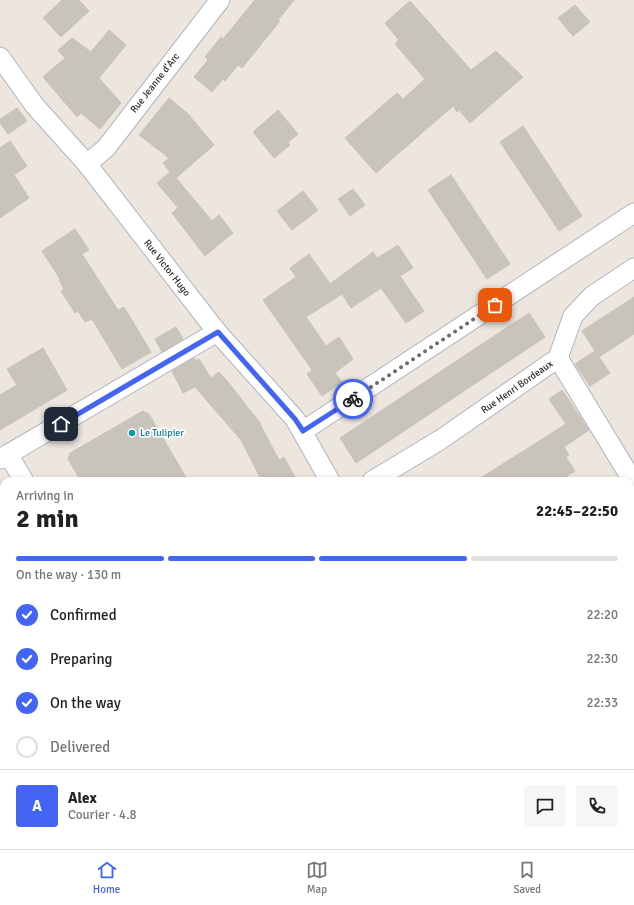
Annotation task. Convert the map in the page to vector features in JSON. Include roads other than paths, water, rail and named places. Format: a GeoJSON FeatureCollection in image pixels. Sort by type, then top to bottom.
{"type":"FeatureCollection","features":[{"type":"Feature","properties":{"kind":"street","name":"Rue Jeanne d'Arc"},"geometry":{"type":"LineString","coordinates":[[87,164],[106,148],[220,0]]}},
{"type":"Feature","properties":{"kind":"street","name":"Rue Victor Hugo"},"geometry":{"type":"LineString","coordinates":[[0,57],[35,106],[87,164],[218,332],[295,419],[328,477]]}},
{"type":"Feature","properties":{"kind":"street"},"geometry":{"type":"LineString","coordinates":[[303,431],[634,214]]}},
{"type":"Feature","properties":{"kind":"street","name":"Rue Henri Bordeaux"},"geometry":{"type":"LineString","coordinates":[[379,477],[440,440],[558,358],[573,316],[592,296],[634,268]]}},
{"type":"Feature","properties":{"kind":"street"},"geometry":{"type":"LineString","coordinates":[[21,477],[4,457],[218,332]]}},
{"type":"Feature","properties":{"kind":"street"},"geometry":{"type":"LineString","coordinates":[[558,358],[630,477]]}},
{"type":"Feature","properties":{"kind":"place","name":"Le Tulipier"},"geometry":{"type":"Point","coordinates":[132,433]}}]}
